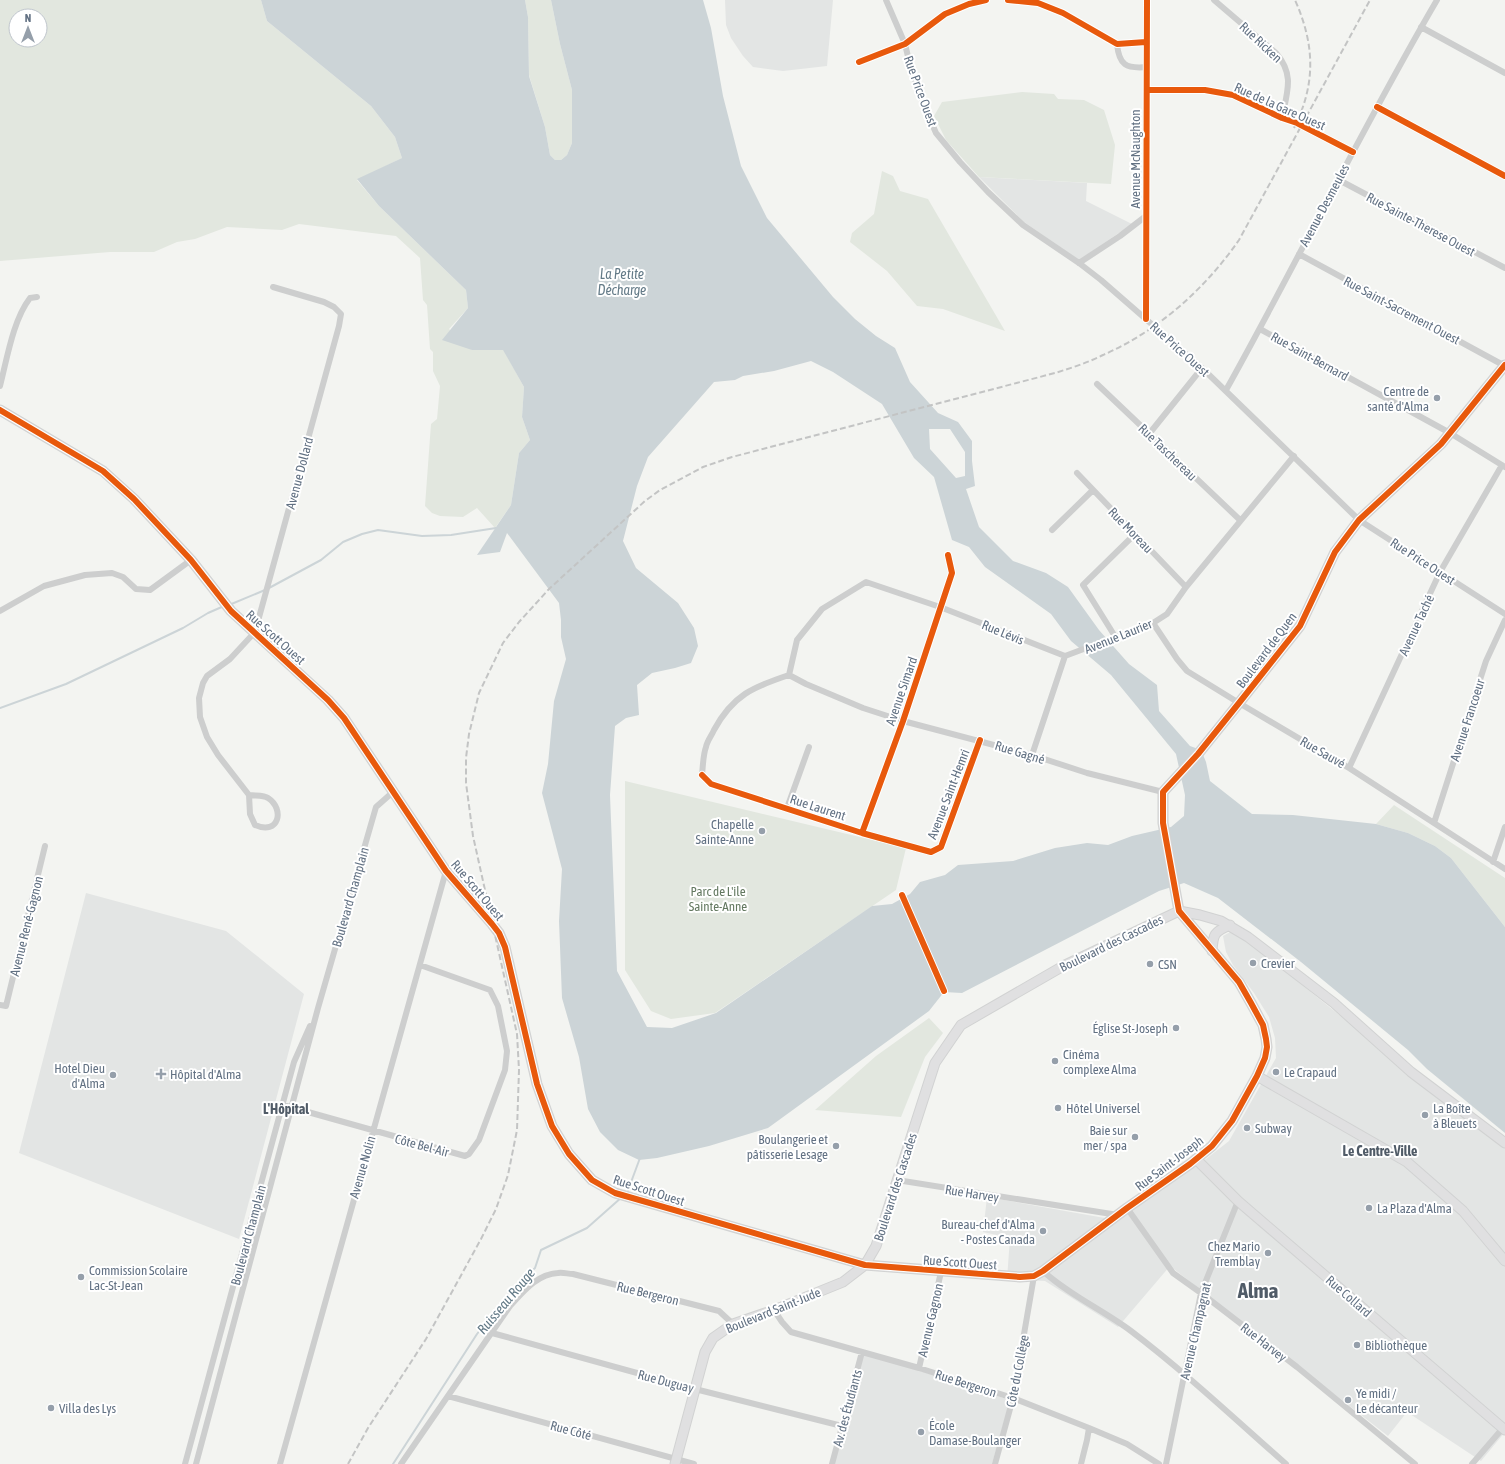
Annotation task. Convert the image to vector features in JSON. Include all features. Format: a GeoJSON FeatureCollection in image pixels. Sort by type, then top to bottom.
{"type":"FeatureCollection","features":[{"type":"Feature","properties":{"kind":"street","name":"Rue Price Ouest"},"geometry":{"type":"LineString","coordinates":[[886,0],[905,44],[910,65],[923,103],[936,133],[974,177],[1023,225],[1079,263],[1202,368],[1359,520],[1505,614]]}},
{"type":"Feature","properties":{"kind":"street"},"geometry":{"type":"LineString","coordinates":[[859,62],[905,44],[945,14],[969,4],[986,0]]}},
{"type":"Feature","properties":{"kind":"street"},"geometry":{"type":"LineString","coordinates":[[1008,0],[1038,3],[1063,14],[1117,44],[1146,42]]}},
{"type":"Feature","properties":{"kind":"street","name":"Avenue McNaughton"},"geometry":{"type":"LineString","coordinates":[[1146,319],[1147,0]]}},
{"type":"Feature","properties":{"kind":"street","name":"Rue Ricken"},"geometry":{"type":"LineString","coordinates":[[1214,0],[1276,53],[1283,62],[1288,72],[1289,82],[1282,118]]}},
{"type":"Feature","properties":{"kind":"street","name":"Avenue Desmeules"},"geometry":{"type":"LineString","coordinates":[[1226,390],[1260,329],[1337,179],[1437,0]]}},
{"type":"Feature","properties":{"kind":"street"},"geometry":{"type":"LineString","coordinates":[[1421,27],[1505,73]]}},
{"type":"Feature","properties":{"kind":"street"},"geometry":{"type":"LineString","coordinates":[[1117,44],[1118,54],[1122,62],[1132,67],[1147,67]]}},
{"type":"Feature","properties":{"kind":"street","name":"Rue de la Gare Ouest"},"geometry":{"type":"LineString","coordinates":[[1147,90],[1205,90],[1233,94],[1282,118],[1298,123],[1353,152]]}},
{"type":"Feature","properties":{"kind":"street"},"geometry":{"type":"LineString","coordinates":[[1377,107],[1505,176]]}},
{"type":"Feature","properties":{"kind":"street","name":"Rue Sainte-Therese Ouest"},"geometry":{"type":"LineString","coordinates":[[1337,179],[1505,268]]}},
{"type":"Feature","properties":{"kind":"street","name":"Avenue McNaughton"},"geometry":{"type":"LineString","coordinates":[[1079,263],[1120,236],[1146,216]]}},
{"type":"Feature","properties":{"kind":"street","name":"Rue Saint-Sacrement Ouest"},"geometry":{"type":"LineString","coordinates":[[1299,254],[1505,366]]}},
{"type":"Feature","properties":{"kind":"street","name":"Avenue Dollard"},"geometry":{"type":"LineString","coordinates":[[255,632],[339,326],[340,314],[334,307],[324,302],[273,287]]}},
{"type":"Feature","properties":{"kind":"street"},"geometry":{"type":"LineString","coordinates":[[0,386],[15,330],[23,307],[30,298],[37,297]]}},
{"type":"Feature","properties":{"kind":"street","name":"Rue Saint-Bernard"},"geometry":{"type":"LineString","coordinates":[[1260,329],[1450,433],[1503,466]]}},
{"type":"Feature","properties":{"kind":"street","name":"Boulevard de Quen"},"geometry":{"type":"LineString","coordinates":[[1163,792],[1198,754],[1300,626],[1335,552],[1359,520],[1441,444],[1505,366]]}},
{"type":"Feature","properties":{"kind":"street"},"geometry":{"type":"LineString","coordinates":[[1149,434],[1202,368]]}},
{"type":"Feature","properties":{"kind":"street","name":"Rue Taschereau"},"geometry":{"type":"LineString","coordinates":[[1097,384],[1240,520]]}},
{"type":"Feature","properties":{"kind":"street","name":"Rue Scott Ouest"},"geometry":{"type":"LineString","coordinates":[[0,410],[103,471],[134,499],[191,560],[231,611],[328,700],[344,718],[446,871],[499,933],[506,947],[537,1084],[552,1126],[569,1154],[592,1180],[615,1193],[865,1265],[1020,1277],[1034,1276],[1043,1271]]}},
{"type":"Feature","properties":{"kind":"street","name":"Avenue Laurier"},"geometry":{"type":"LineString","coordinates":[[1065,656],[1153,623],[1167,614],[1186,587],[1294,456]]}},
{"type":"Feature","properties":{"kind":"street","name":"Avenue Taché"},"geometry":{"type":"LineString","coordinates":[[1349,768],[1440,572],[1503,466]]}},
{"type":"Feature","properties":{"kind":"street","name":"Rue Moreau"},"geometry":{"type":"LineString","coordinates":[[1076,473],[1186,587]]}},
{"type":"Feature","properties":{"kind":"street"},"geometry":{"type":"LineString","coordinates":[[1052,530],[1093,490]]}},
{"type":"Feature","properties":{"kind":"street"},"geometry":{"type":"LineString","coordinates":[[1116,638],[1083,585],[1135,534]]}},
{"type":"Feature","properties":{"kind":"street","name":"Avenue Simard"},"geometry":{"type":"LineString","coordinates":[[862,833],[903,721],[952,573],[948,555]]}},
{"type":"Feature","properties":{"kind":"street"},"geometry":{"type":"LineString","coordinates":[[0,611],[44,586],[85,575],[112,573],[123,577],[136,589],[143,591],[150,590],[191,560]]}},
{"type":"Feature","properties":{"kind":"street","name":"Rue Lévis"},"geometry":{"type":"LineString","coordinates":[[789,675],[797,640],[822,609],[866,582],[940,607],[1065,656]]}},
{"type":"Feature","properties":{"kind":"street","name":"Avenue Francoeur"},"geometry":{"type":"LineString","coordinates":[[1434,823],[1486,661],[1505,620]]}},
{"type":"Feature","properties":{"kind":"street","name":"Rue Sauvé"},"geometry":{"type":"LineString","coordinates":[[1153,623],[1177,659],[1187,671],[1349,768],[1505,870]]}},
{"type":"Feature","properties":{"kind":"street"},"geometry":{"type":"LineString","coordinates":[[249,795],[267,797],[273,802],[277,809],[278,817],[275,824],[270,828],[262,828],[255,825],[250,814],[249,795],[218,755],[207,737],[200,716],[199,698],[203,683],[207,676],[230,659],[255,632]]}},
{"type":"Feature","properties":{"kind":"street"},"geometry":{"type":"LineString","coordinates":[[1032,755],[1065,656]]}},
{"type":"Feature","properties":{"kind":"street","name":"Rue Gagné"},"geometry":{"type":"LineString","coordinates":[[789,675],[862,708],[903,721],[980,740],[1087,773],[1163,792]]}},
{"type":"Feature","properties":{"kind":"street","name":"Rue Laurent"},"geometry":{"type":"LineString","coordinates":[[789,675],[766,682],[744,693],[733,702],[721,718],[706,746],[702,775],[711,784],[862,833],[931,852]]}},
{"type":"Feature","properties":{"kind":"street","name":"Avenue Saint-Hemri"},"geometry":{"type":"LineString","coordinates":[[931,852],[941,847],[980,740]]}},
{"type":"Feature","properties":{"kind":"street"},"geometry":{"type":"LineString","coordinates":[[787,808],[809,747]]}},
{"type":"Feature","properties":{"kind":"street","name":"Boulevard Champlain"},"geometry":{"type":"LineString","coordinates":[[196,1464],[318,1008],[376,807],[393,792]]}},
{"type":"Feature","properties":{"kind":"street","name":"Rue Saint-Joseph"},"geometry":{"type":"LineString","coordinates":[[1043,1271],[1127,1208],[1196,1160],[1212,1146],[1232,1121],[1266,1058],[1267,1047],[1263,1026],[1239,982],[1179,911],[1164,823],[1163,792]]}},
{"type":"Feature","properties":{"kind":"street"},"geometry":{"type":"LineString","coordinates":[[1493,862],[1505,827]]}},
{"type":"Feature","properties":{"kind":"street","name":"Avenue René-Gagnon"},"geometry":{"type":"LineString","coordinates":[[3,1006],[45,846]]}},
{"type":"Feature","properties":{"kind":"street","name":"Avenue Nolin"},"geometry":{"type":"LineString","coordinates":[[280,1464],[446,871]]}},
{"type":"Feature","properties":{"kind":"street","name":"Boulevard des Cascades"},"geometry":{"type":"LineString","coordinates":[[865,1265],[876,1246],[935,1063],[961,1026],[1065,965],[1179,911],[1200,915],[1230,925],[1248,937],[1334,1003],[1411,1072],[1505,1143]]}},
{"type":"Feature","properties":{"kind":"street"},"geometry":{"type":"LineString","coordinates":[[1212,951],[1213,937],[1217,931],[1230,925]]}},
{"type":"Feature","properties":{"kind":"street","name":"Côte Bel-Air"},"geometry":{"type":"LineString","coordinates":[[283,1105],[465,1156],[469,1154],[479,1140],[505,1070],[507,1051],[498,1006],[490,990],[420,965]]}},
{"type":"Feature","properties":{"kind":"street","name":"Boulevard Champlain"},"geometry":{"type":"LineString","coordinates":[[185,1464],[294,1062],[318,1008]]}},
{"type":"Feature","properties":{"kind":"street"},"geometry":{"type":"LineString","coordinates":[[1257,1076],[1407,1162],[1463,1212],[1505,1261]]}},
{"type":"Feature","properties":{"kind":"street","name":"Rue Collard"},"geometry":{"type":"LineString","coordinates":[[1196,1160],[1238,1202],[1504,1427]]}},
{"type":"Feature","properties":{"kind":"street","name":"Rue Harvey"},"geometry":{"type":"LineString","coordinates":[[897,1180],[1118,1215]]}},
{"type":"Feature","properties":{"kind":"street","name":"Avenue Champagnat"},"geometry":{"type":"LineString","coordinates":[[1166,1464],[1201,1293],[1238,1202]]}},
{"type":"Feature","properties":{"kind":"street","name":"Rue Harvey"},"geometry":{"type":"LineString","coordinates":[[1127,1208],[1172,1272],[1300,1370],[1415,1464]]}},
{"type":"Feature","properties":{"kind":"street","name":"Boulevard Saint-Jude"},"geometry":{"type":"LineString","coordinates":[[676,1462],[705,1352],[713,1338],[733,1324],[774,1310],[843,1282],[865,1265]]}},
{"type":"Feature","properties":{"kind":"street"},"geometry":{"type":"LineString","coordinates":[[1043,1271],[1055,1282],[1130,1331],[1185,1375],[1286,1464]]}},
{"type":"Feature","properties":{"kind":"street","name":"Rue Bergeron"},"geometry":{"type":"LineString","coordinates":[[492,1333],[510,1306],[529,1286],[540,1277],[557,1272],[573,1274],[719,1310],[733,1324]]}},
{"type":"Feature","properties":{"kind":"street","name":"Avenue Gagnon"},"geometry":{"type":"LineString","coordinates":[[919,1368],[941,1272]]}},
{"type":"Feature","properties":{"kind":"street","name":"Côte du Collège"},"geometry":{"type":"LineString","coordinates":[[995,1464],[1013,1398],[1034,1276]]}},
{"type":"Feature","properties":{"kind":"street","name":"Rue Bergeron"},"geometry":{"type":"LineString","coordinates":[[774,1310],[791,1332],[919,1368],[1013,1398],[1127,1444],[1159,1464]]}},
{"type":"Feature","properties":{"kind":"street"},"geometry":{"type":"LineString","coordinates":[[401,1464],[492,1333]]}},
{"type":"Feature","properties":{"kind":"street","name":"Rue Duguay"},"geometry":{"type":"LineString","coordinates":[[492,1333],[695,1389],[842,1426]]}},
{"type":"Feature","properties":{"kind":"street","name":"Av. des Étudiants"},"geometry":{"type":"LineString","coordinates":[[832,1464],[862,1352]]}},
{"type":"Feature","properties":{"kind":"street","name":"Rue Côté"},"geometry":{"type":"LineString","coordinates":[[448,1396],[676,1462],[694,1464]]}},
{"type":"Feature","properties":{"kind":"street"},"geometry":{"type":"LineString","coordinates":[[1472,1464],[1504,1427]]}},
{"type":"Feature","properties":{"kind":"street"},"geometry":{"type":"LineString","coordinates":[[1081,1464],[1089,1428]]}},
{"type":"Feature","properties":{"kind":"shaded area"},"geometry":{"type":"Polygon","coordinates":[[[725,0],[833,0],[827,66],[783,71],[753,67],[743,56],[731,38],[726,25],[725,0]]]}},
{"type":"Feature","properties":{"kind":"shaded area"},"geometry":{"type":"Polygon","coordinates":[[[979,177],[1087,183],[1086,201],[1132,224],[1079,260],[1024,222],[979,177]]]}},
{"type":"Feature","properties":{"kind":"shaded area","name":"Hôpital d'Alma"},"geometry":{"type":"Polygon","coordinates":[[[86,893],[226,931],[304,994],[239,1239],[19,1153],[86,893]]]}},
{"type":"Feature","properties":{"kind":"shaded area"},"geometry":{"type":"Polygon","coordinates":[[[1232,931],[1241,936],[1505,1148],[1505,1432],[1481,1461],[1407,1412],[1388,1436],[1170,1266],[1118,1327],[1045,1281],[1007,1279],[1010,1238],[983,1232],[987,1197],[1116,1220],[1206,1159],[1229,1141],[1276,1058],[1275,1038],[1269,1017],[1254,993],[1233,965],[1226,952],[1223,936],[1232,931]]]}},
{"type":"Feature","properties":{"kind":"shaded area","name":"École Damase-Boulanger"},"geometry":{"type":"Polygon","coordinates":[[[862,1352],[1010,1400],[992,1464],[832,1464],[862,1352]]]}},
{"type":"Feature","properties":{"kind":"green space"},"geometry":{"type":"Polygon","coordinates":[[[0,0],[261,0],[267,21],[371,106],[395,137],[402,158],[357,180],[379,206],[466,290],[468,308],[449,329],[472,350],[503,349],[524,387],[522,417],[530,440],[519,453],[511,505],[495,528],[477,508],[463,517],[440,516],[432,513],[425,506],[431,424],[437,419],[440,386],[433,371],[433,352],[430,349],[427,305],[423,300],[420,258],[396,236],[299,224],[282,230],[227,227],[195,239],[177,242],[154,252],[110,252],[0,261],[0,0]]]}},
{"type":"Feature","properties":{"kind":"green space"},"geometry":{"type":"Polygon","coordinates":[[[525,0],[551,0],[560,44],[572,90],[572,143],[567,155],[561,160],[555,160],[550,155],[545,127],[529,75],[528,17],[525,0]]]}},
{"type":"Feature","properties":{"kind":"green space"},"geometry":{"type":"Polygon","coordinates":[[[1022,92],[1054,94],[1058,99],[1084,100],[1104,110],[1115,145],[1111,184],[979,177],[946,140],[934,116],[942,102],[1022,92]]]}},
{"type":"Feature","properties":{"kind":"green space"},"geometry":{"type":"Polygon","coordinates":[[[882,171],[893,176],[900,191],[928,199],[1005,331],[943,309],[917,306],[887,271],[850,242],[852,233],[874,214],[882,171]]]}},
{"type":"Feature","properties":{"kind":"green space","name":"Parc de L'ile Sainte-Anne"},"geometry":{"type":"Polygon","coordinates":[[[625,781],[906,848],[896,890],[715,1013],[671,1019],[651,1011],[625,970],[625,781]]]}},
{"type":"Feature","properties":{"kind":"green space"},"geometry":{"type":"Polygon","coordinates":[[[1394,805],[1505,878],[1505,927],[1451,858],[1435,846],[1408,833],[1376,824],[1394,805]]]}},
{"type":"Feature","properties":{"kind":"green space"},"geometry":{"type":"Polygon","coordinates":[[[929,1018],[943,1033],[925,1057],[901,1117],[815,1110],[876,1056],[929,1018]]]}},
{"type":"Feature","properties":{"kind":"water","name":"La Petite Décharge"},"geometry":{"type":"Polygon","coordinates":[[[261,0],[525,0],[528,17],[529,76],[545,127],[550,155],[555,160],[561,160],[567,155],[572,143],[572,90],[560,44],[551,0],[703,0],[711,28],[723,96],[741,166],[767,218],[833,297],[855,319],[876,336],[895,348],[910,382],[938,413],[958,422],[972,441],[972,461],[975,486],[966,489],[979,527],[1013,561],[1046,573],[1068,587],[1099,630],[1129,664],[1157,685],[1159,711],[1190,746],[1201,750],[1206,762],[1210,781],[1252,814],[1293,815],[1376,824],[1408,833],[1435,846],[1451,858],[1505,927],[1505,1133],[1427,1069],[1408,1050],[1301,962],[1218,898],[1184,883],[1159,891],[962,993],[944,992],[929,1011],[768,1128],[709,1146],[657,1158],[639,1160],[618,1150],[600,1132],[588,1109],[579,1057],[562,998],[559,921],[562,869],[542,793],[548,764],[554,701],[566,659],[561,637],[559,603],[507,533],[500,552],[477,555],[511,505],[519,453],[530,440],[522,417],[524,387],[503,350],[472,350],[442,340],[468,308],[466,290],[379,206],[357,179],[402,158],[395,137],[371,106],[267,21],[261,0]],[[811,361],[774,371],[743,376],[735,380],[714,382],[648,457],[637,486],[623,541],[636,568],[678,603],[694,628],[698,646],[691,663],[652,673],[637,685],[639,715],[626,718],[615,726],[610,795],[617,971],[647,1027],[672,1028],[716,1013],[872,906],[892,904],[910,894],[920,882],[945,875],[958,865],[1013,861],[1055,848],[1087,843],[1108,845],[1132,836],[1171,827],[1184,816],[1185,795],[1176,754],[1111,675],[1071,641],[1051,614],[985,567],[969,547],[952,540],[934,477],[914,458],[882,404],[833,372],[811,361]],[[929,429],[930,449],[956,478],[965,476],[965,452],[950,429],[929,429]]]}},
{"type":"Feature","properties":{"kind":"waterway"},"geometry":{"type":"LineString","coordinates":[[269,588],[321,560],[343,542],[362,534],[378,530],[422,536],[451,535],[496,528]]}},
{"type":"Feature","properties":{"kind":"waterway"},"geometry":{"type":"LineString","coordinates":[[229,605],[265,590]]}},
{"type":"Feature","properties":{"kind":"waterway"},"geometry":{"type":"LineString","coordinates":[[0,708],[66,684],[183,628],[208,613],[224,606]]}},
{"type":"Feature","properties":{"kind":"waterway","name":"Ruisseau Rouge"},"geometry":{"type":"LineString","coordinates":[[627,1193],[640,1158]]}},
{"type":"Feature","properties":{"kind":"waterway","name":"Ruisseau Rouge"},"geometry":{"type":"LineString","coordinates":[[393,1464],[477,1334],[515,1286],[535,1268],[541,1250],[587,1228],[622,1197]]}},
{"type":"Feature","properties":{"kind":"railway"},"geometry":{"type":"LineString","coordinates":[[1294,128],[1306,96],[1310,64],[1306,33],[1302,17],[1295,0]]}},
{"type":"Feature","properties":{"kind":"railway"},"geometry":{"type":"LineString","coordinates":[[348,1464],[368,1428],[426,1339],[481,1239],[496,1209],[508,1175],[517,1130],[519,1070],[517,1034],[473,836],[466,783],[466,758],[469,734],[479,693],[503,643],[519,622],[549,589],[645,501],[660,490],[703,467],[732,457],[1055,373],[1079,365],[1123,345],[1143,334],[1161,321],[1196,292],[1226,258],[1239,240],[1370,0]]}},
{"type":"Feature","properties":{"kind":"cycle path"},"geometry":{"type":"LineString","coordinates":[[859,62],[905,44],[945,14],[969,4],[986,0]]}},
{"type":"Feature","properties":{"kind":"cycle path"},"geometry":{"type":"LineString","coordinates":[[1008,0],[1038,3],[1063,13],[1117,44],[1146,42]]}},
{"type":"Feature","properties":{"kind":"cycle path"},"geometry":{"type":"LineString","coordinates":[[1146,319],[1147,0]]}},
{"type":"Feature","properties":{"kind":"cycle path"},"geometry":{"type":"LineString","coordinates":[[1147,90],[1205,90],[1233,95],[1282,118],[1297,123],[1353,152]]}},
{"type":"Feature","properties":{"kind":"cycle path"},"geometry":{"type":"LineString","coordinates":[[1377,107],[1505,176]]}},
{"type":"Feature","properties":{"kind":"cycle path"},"geometry":{"type":"LineString","coordinates":[[0,410],[103,471],[134,499],[191,560],[231,611],[328,700],[344,718],[446,871],[499,933],[505,947],[537,1084],[552,1126],[569,1154],[592,1180],[615,1193],[865,1265],[1020,1277],[1034,1276],[1043,1271],[1127,1208],[1190,1164],[1212,1146],[1232,1121],[1257,1076],[1265,1058],[1267,1047],[1263,1025],[1239,982],[1179,911],[1163,823],[1163,792],[1198,754],[1300,626],[1335,552],[1359,520],[1441,444],[1505,365]]}},
{"type":"Feature","properties":{"kind":"cycle path"},"geometry":{"type":"LineString","coordinates":[[862,833],[903,721],[952,573],[948,555]]}},
{"type":"Feature","properties":{"kind":"cycle path"},"geometry":{"type":"LineString","coordinates":[[702,775],[711,784],[862,833],[931,852],[941,847],[980,740]]}},
{"type":"Feature","properties":{"kind":"cycle path"},"geometry":{"type":"LineString","coordinates":[[902,895],[944,991]]}},
{"type":"Feature","properties":{"kind":"place","name":"Centre de santé d'Alma"},"geometry":{"type":"Point","coordinates":[1437,398]}},
{"type":"Feature","properties":{"kind":"place","name":"Chapelle Sainte-Anne"},"geometry":{"type":"Point","coordinates":[762,831]}},
{"type":"Feature","properties":{"kind":"place","name":"Crevier"},"geometry":{"type":"Point","coordinates":[1253,963]}},
{"type":"Feature","properties":{"kind":"place","name":"CSN"},"geometry":{"type":"Point","coordinates":[1150,964]}},
{"type":"Feature","properties":{"kind":"place","name":"Église St-Joseph"},"geometry":{"type":"Point","coordinates":[1176,1028]}},
{"type":"Feature","properties":{"kind":"place","name":"Cinéma complexe Alma"},"geometry":{"type":"Point","coordinates":[1055,1061]}},
{"type":"Feature","properties":{"kind":"place","name":"Le Crapaud"},"geometry":{"type":"Point","coordinates":[1276,1072]}},
{"type":"Feature","properties":{"kind":"place","name":"Hôpital d'Alma"},"geometry":{"type":"Point","coordinates":[161,1074]}},
{"type":"Feature","properties":{"kind":"place","name":"Hotel Dieu d'Alma"},"geometry":{"type":"Point","coordinates":[113,1075]}},
{"type":"Feature","properties":{"kind":"place","name":"Hôtel Universel"},"geometry":{"type":"Point","coordinates":[1058,1108]}},
{"type":"Feature","properties":{"kind":"place","name":"La Boîte à Bleuets"},"geometry":{"type":"Point","coordinates":[1425,1115]}},
{"type":"Feature","properties":{"kind":"place","name":"Subway"},"geometry":{"type":"Point","coordinates":[1247,1128]}},
{"type":"Feature","properties":{"kind":"place","name":"Baie sur mer / spa"},"geometry":{"type":"Point","coordinates":[1135,1137]}},
{"type":"Feature","properties":{"kind":"place","name":"Boulangerie et pâtisserie Lesage"},"geometry":{"type":"Point","coordinates":[836,1146]}},
{"type":"Feature","properties":{"kind":"place","name":"La Plaza d'Alma"},"geometry":{"type":"Point","coordinates":[1369,1208]}},
{"type":"Feature","properties":{"kind":"place","name":"Bureau-chef d'Alma - Postes Canada"},"geometry":{"type":"Point","coordinates":[1043,1231]}},
{"type":"Feature","properties":{"kind":"place","name":"Chez Mario Tremblay"},"geometry":{"type":"Point","coordinates":[1268,1253]}},
{"type":"Feature","properties":{"kind":"place","name":"Commission Scolaire Lac-St-Jean"},"geometry":{"type":"Point","coordinates":[81,1277]}},
{"type":"Feature","properties":{"kind":"place","name":"Bibliothèque"},"geometry":{"type":"Point","coordinates":[1357,1345]}},
{"type":"Feature","properties":{"kind":"place","name":"Ye midi / Le décanteur"},"geometry":{"type":"Point","coordinates":[1348,1400]}},
{"type":"Feature","properties":{"kind":"place","name":"Villa des Lys"},"geometry":{"type":"Point","coordinates":[51,1408]}},
{"type":"Feature","properties":{"kind":"place","name":"École Damase-Boulanger"},"geometry":{"type":"Point","coordinates":[921,1432]}},
{"type":"Feature","properties":{"kind":"district","name":"L'Hôpital"},"geometry":{"type":"Point","coordinates":[286,1109]}},
{"type":"Feature","properties":{"kind":"district","name":"Le Centre-Ville"},"geometry":{"type":"Point","coordinates":[1380,1151]}},
{"type":"Feature","properties":{"kind":"district","name":"Alma"},"geometry":{"type":"Point","coordinates":[1258,1291]}}]}
